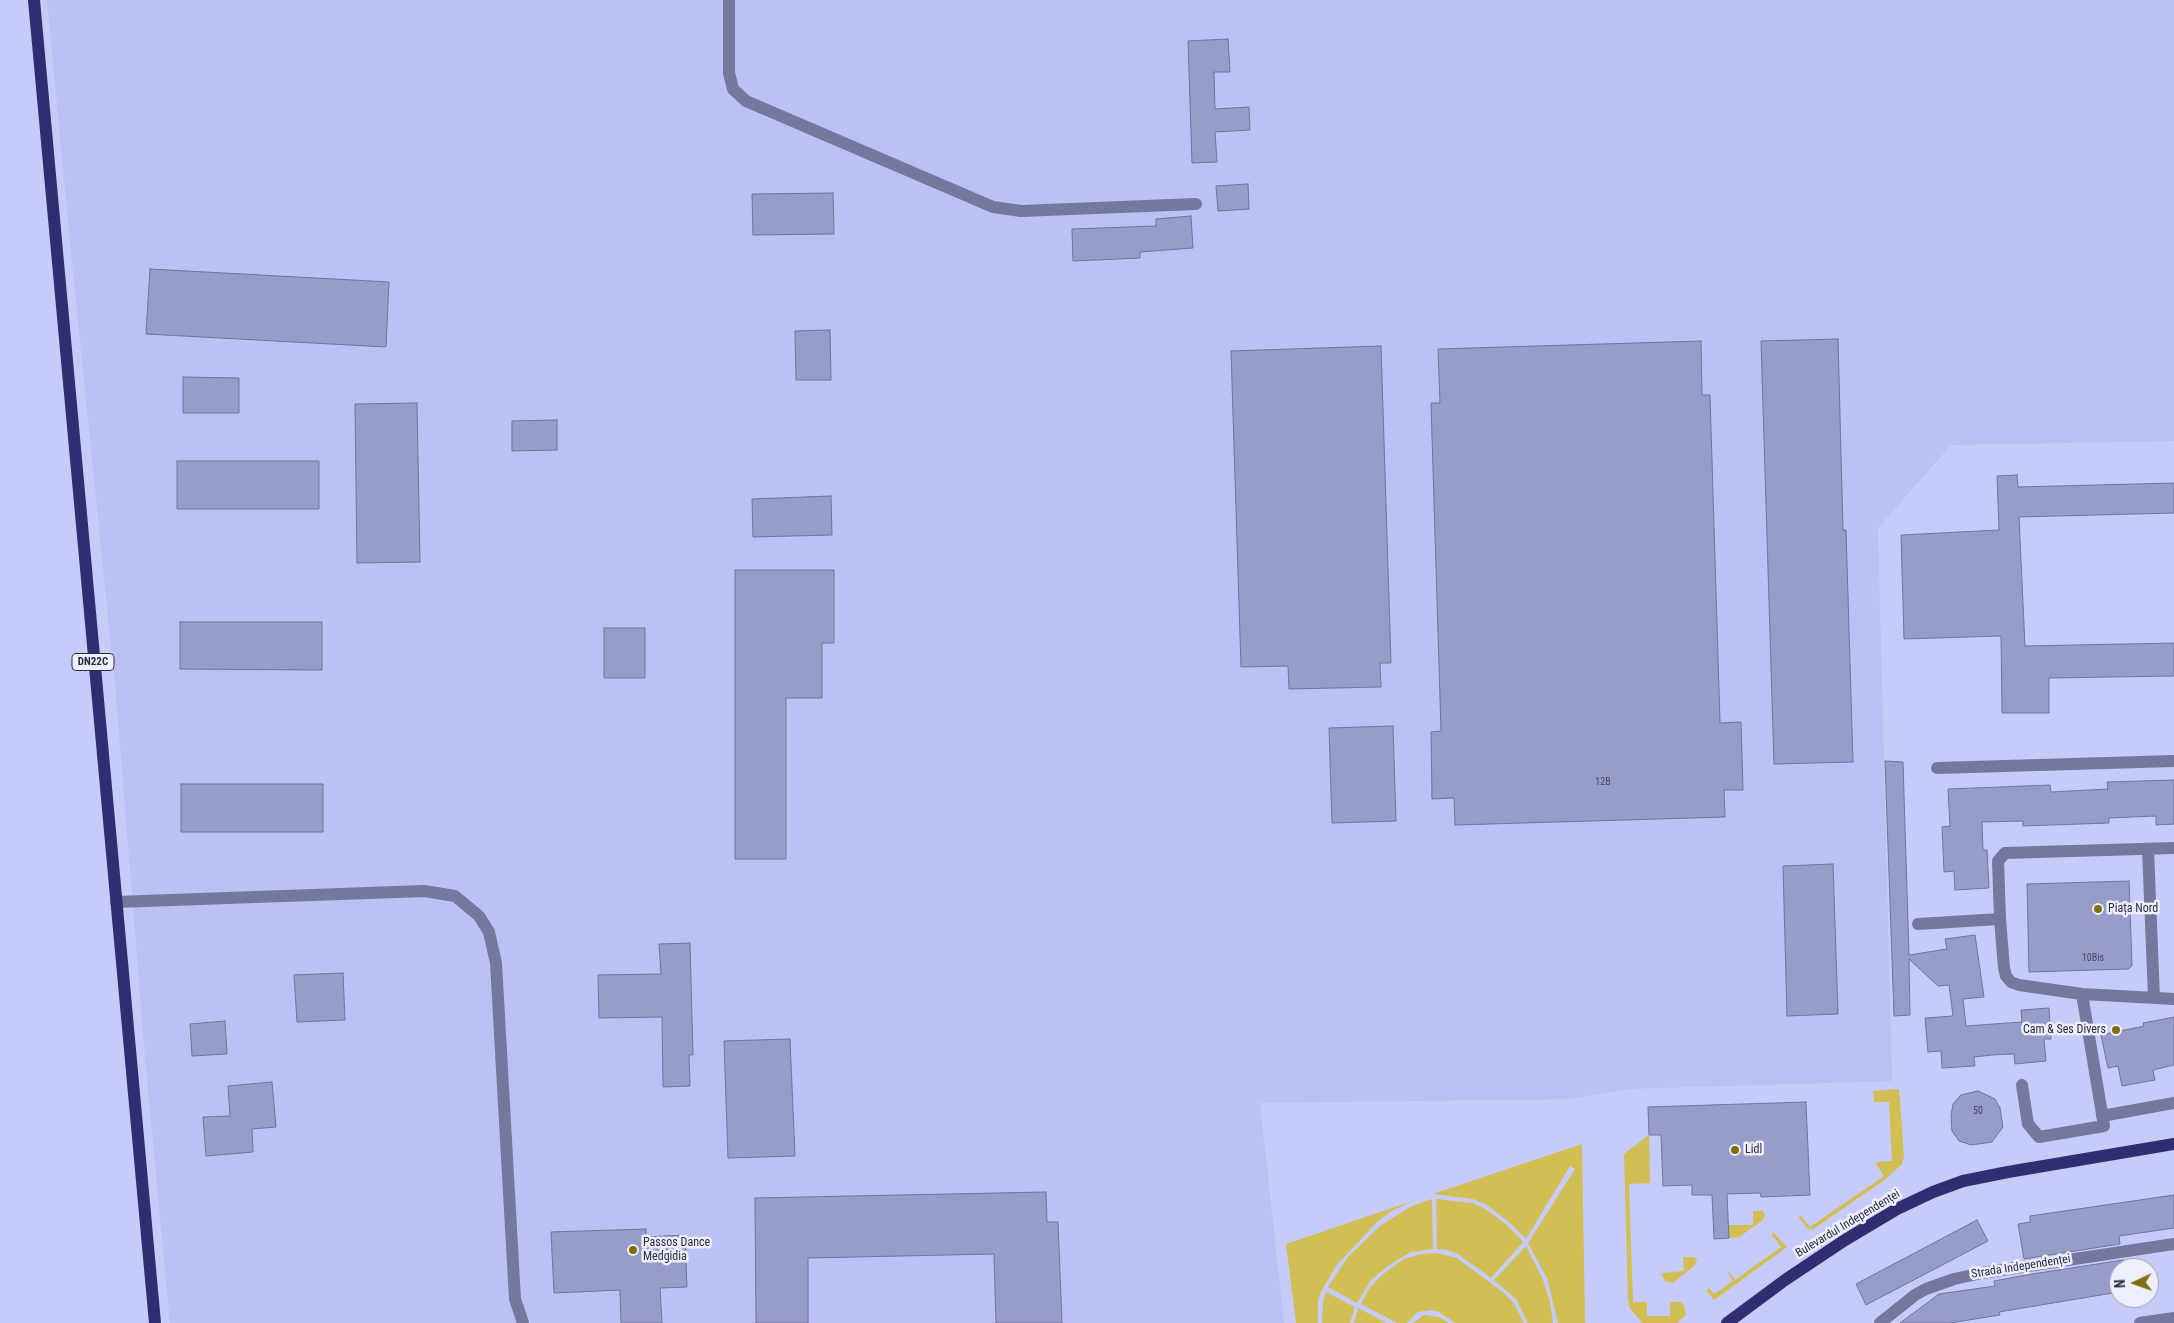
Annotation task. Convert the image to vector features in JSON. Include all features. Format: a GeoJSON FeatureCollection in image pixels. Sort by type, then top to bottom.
{"type":"FeatureCollection","features":[{"type":"Feature","properties":{"kind":"main road","name":"DN22C"},"geometry":{"type":"LineString","coordinates":[[34,0],[155,1323]]}},
{"type":"Feature","properties":{"kind":"main road","name":"Bulevardul Independenței"},"geometry":{"type":"LineString","coordinates":[[1727,1323],[1785,1280],[1845,1240],[1897,1209],[1933,1192],[1963,1181],[2008,1172],[2174,1144]]}},
{"type":"Feature","properties":{"kind":"street"},"geometry":{"type":"LineString","coordinates":[[729,0],[729,73],[733,89],[746,101],[993,207],[1021,211],[1196,204]]}},
{"type":"Feature","properties":{"kind":"street"},"geometry":{"type":"LineString","coordinates":[[1937,768],[2174,761]]}},
{"type":"Feature","properties":{"kind":"street"},"geometry":{"type":"LineString","coordinates":[[2174,848],[2005,853],[1998,861],[2004,968],[2011,982],[2026,987],[2082,994],[2174,998]]}},
{"type":"Feature","properties":{"kind":"street"},"geometry":{"type":"LineString","coordinates":[[2148,849],[2154,998]]}},
{"type":"Feature","properties":{"kind":"street"},"geometry":{"type":"LineString","coordinates":[[116,902],[424,891],[455,896],[479,916],[489,932],[496,963],[515,1299],[523,1323]]}},
{"type":"Feature","properties":{"kind":"street"},"geometry":{"type":"LineString","coordinates":[[1918,924],[2000,919]]}},
{"type":"Feature","properties":{"kind":"street"},"geometry":{"type":"LineString","coordinates":[[2022,1085],[2028,1124],[2039,1137],[2104,1126],[2082,994]]}},
{"type":"Feature","properties":{"kind":"street"},"geometry":{"type":"LineString","coordinates":[[2102,1116],[2174,1103]]}},
{"type":"Feature","properties":{"kind":"street","name":"Strada Independenței"},"geometry":{"type":"LineString","coordinates":[[1880,1323],[1915,1295],[1954,1279],[1982,1273],[2174,1244]]}},
{"type":"Feature","properties":{"kind":"street"},"geometry":{"type":"LineString","coordinates":[[2140,1323],[2174,1318]]}},
{"type":"Feature","properties":{"kind":"shaded area"},"geometry":{"type":"Polygon","coordinates":[[[47,0],[2174,0],[2174,441],[1951,445],[1878,528],[1892,1081],[1628,1089],[1571,1099],[1260,1103],[1284,1323],[170,1323],[145,1057],[116,695],[47,0]]]}},
{"type":"Feature","properties":{"kind":"shaded area"},"geometry":{"type":"Polygon","coordinates":[[[1899,1089],[1904,1156],[1902,1164],[1886,1179],[1812,1230],[1807,1228],[1799,1218],[1800,1215],[1810,1227],[1884,1176],[1876,1164],[1878,1162],[1892,1161],[1889,1102],[1874,1102],[1873,1091],[1899,1089]]]}},
{"type":"Feature","properties":{"kind":"shaded area"},"geometry":{"type":"Polygon","coordinates":[[[1649,1135],[1650,1183],[1629,1184],[1633,1302],[1647,1302],[1647,1316],[1670,1316],[1670,1302],[1680,1302],[1684,1305],[1686,1315],[1677,1323],[1643,1323],[1630,1309],[1628,1299],[1624,1154],[1649,1135]]]}},
{"type":"Feature","properties":{"kind":"shaded area"},"geometry":{"type":"Polygon","coordinates":[[[1582,1144],[1585,1323],[1558,1323],[1547,1278],[1528,1243],[1575,1169],[1570,1166],[1526,1239],[1509,1222],[1487,1205],[1473,1199],[1433,1194],[1582,1144]]]}},
{"type":"Feature","properties":{"kind":"shaded area"},"geometry":{"type":"Polygon","coordinates":[[[1432,1199],[1433,1249],[1411,1252],[1389,1265],[1371,1280],[1357,1303],[1328,1287],[1348,1257],[1381,1225],[1412,1206],[1432,1199]]]}},
{"type":"Feature","properties":{"kind":"shaded area"},"geometry":{"type":"Polygon","coordinates":[[[1436,1199],[1472,1203],[1485,1209],[1507,1225],[1523,1242],[1491,1278],[1458,1254],[1448,1250],[1437,1249],[1436,1199]]]}},
{"type":"Feature","properties":{"kind":"shaded area"},"geometry":{"type":"Polygon","coordinates":[[[1410,1202],[1378,1221],[1336,1266],[1318,1301],[1318,1323],[1296,1323],[1286,1244],[1410,1202]]]}},
{"type":"Feature","properties":{"kind":"shaded area"},"geometry":{"type":"Polygon","coordinates":[[[1753,1211],[1763,1211],[1765,1215],[1763,1220],[1739,1237],[1729,1238],[1729,1225],[1753,1225],[1753,1211]]]}},
{"type":"Feature","properties":{"kind":"shaded area"},"geometry":{"type":"Polygon","coordinates":[[[1773,1232],[1787,1247],[1714,1300],[1706,1290],[1709,1288],[1714,1294],[1733,1281],[1729,1272],[1735,1280],[1781,1247],[1772,1235],[1773,1232]]]}},
{"type":"Feature","properties":{"kind":"shaded area"},"geometry":{"type":"Polygon","coordinates":[[[1526,1246],[1543,1280],[1550,1302],[1553,1323],[1528,1323],[1516,1299],[1494,1280],[1526,1246]]]}},
{"type":"Feature","properties":{"kind":"shaded area"},"geometry":{"type":"Polygon","coordinates":[[[1438,1253],[1457,1258],[1504,1293],[1513,1302],[1524,1323],[1455,1323],[1439,1312],[1432,1310],[1417,1312],[1407,1323],[1397,1323],[1361,1304],[1368,1290],[1382,1275],[1404,1259],[1421,1254],[1438,1253]]]}},
{"type":"Feature","properties":{"kind":"shaded area"},"geometry":{"type":"Polygon","coordinates":[[[1683,1257],[1694,1257],[1697,1260],[1695,1265],[1673,1283],[1665,1281],[1661,1273],[1684,1271],[1683,1257]]]}},
{"type":"Feature","properties":{"kind":"shaded area"},"geometry":{"type":"Polygon","coordinates":[[[1326,1292],[1355,1307],[1350,1323],[1322,1323],[1323,1302],[1326,1292]]]}},
{"type":"Feature","properties":{"kind":"shaded area"},"geometry":{"type":"Polygon","coordinates":[[[1358,1308],[1387,1323],[1354,1323],[1358,1308]]]}},
{"type":"Feature","properties":{"kind":"shaded area"},"geometry":{"type":"Polygon","coordinates":[[[1424,1315],[1439,1317],[1449,1323],[1413,1323],[1424,1315]]]}},
{"type":"Feature","properties":{"kind":"building"},"geometry":{"type":"Polygon","coordinates":[[[1228,39],[1230,72],[1214,72],[1215,109],[1249,107],[1250,130],[1215,132],[1217,162],[1192,163],[1188,41],[1228,39]]]}},
{"type":"Feature","properties":{"kind":"building"},"geometry":{"type":"Polygon","coordinates":[[[1248,184],[1249,209],[1218,211],[1216,186],[1248,184]]]}},
{"type":"Feature","properties":{"kind":"building"},"geometry":{"type":"Polygon","coordinates":[[[833,193],[834,234],[753,235],[752,194],[833,193]]]}},
{"type":"Feature","properties":{"kind":"building"},"geometry":{"type":"Polygon","coordinates":[[[1191,216],[1193,248],[1140,252],[1140,258],[1073,261],[1072,229],[1156,226],[1156,219],[1191,216]]]}},
{"type":"Feature","properties":{"kind":"building"},"geometry":{"type":"Polygon","coordinates":[[[150,269],[389,282],[386,347],[146,334],[150,269]]]}},
{"type":"Feature","properties":{"kind":"building"},"geometry":{"type":"Polygon","coordinates":[[[830,330],[831,380],[796,380],[795,331],[830,330]]]}},
{"type":"Feature","properties":{"kind":"building"},"geometry":{"type":"Polygon","coordinates":[[[1838,339],[1843,530],[1846,530],[1853,762],[1774,764],[1761,341],[1838,339]]]}},
{"type":"Feature","properties":{"kind":"building"},"geometry":{"type":"Polygon","coordinates":[[[1701,341],[1702,395],[1710,395],[1720,723],[1741,722],[1743,790],[1724,790],[1725,817],[1455,825],[1454,798],[1432,799],[1431,732],[1441,731],[1431,403],[1440,403],[1438,349],[1701,341]]]}},
{"type":"Feature","properties":{"kind":"building"},"geometry":{"type":"Polygon","coordinates":[[[1381,346],[1391,663],[1380,663],[1381,687],[1289,689],[1288,666],[1241,667],[1231,351],[1381,346]]]}},
{"type":"Feature","properties":{"kind":"building"},"geometry":{"type":"Polygon","coordinates":[[[183,377],[239,378],[239,413],[183,413],[183,377]]]}},
{"type":"Feature","properties":{"kind":"building"},"geometry":{"type":"Polygon","coordinates":[[[417,403],[420,562],[357,563],[355,404],[417,403]]]}},
{"type":"Feature","properties":{"kind":"building"},"geometry":{"type":"Polygon","coordinates":[[[557,420],[557,450],[512,451],[512,421],[557,420]]]}},
{"type":"Feature","properties":{"kind":"building"},"geometry":{"type":"Polygon","coordinates":[[[177,461],[319,461],[319,509],[177,509],[177,461]]]}},
{"type":"Feature","properties":{"kind":"building"},"geometry":{"type":"Polygon","coordinates":[[[2017,475],[2018,487],[2174,483],[2174,513],[2019,517],[2025,646],[2174,643],[2174,676],[2049,678],[2049,713],[2002,713],[2001,636],[1904,639],[1901,535],[1999,530],[1997,476],[2017,475]]]}},
{"type":"Feature","properties":{"kind":"building"},"geometry":{"type":"Polygon","coordinates":[[[831,496],[832,535],[753,537],[752,499],[831,496]]]}},
{"type":"Feature","properties":{"kind":"building"},"geometry":{"type":"Polygon","coordinates":[[[735,570],[834,570],[834,643],[822,643],[822,698],[786,698],[786,859],[735,859],[735,570]]]}},
{"type":"Feature","properties":{"kind":"building"},"geometry":{"type":"Polygon","coordinates":[[[180,622],[322,622],[322,670],[180,669],[180,622]]]}},
{"type":"Feature","properties":{"kind":"building"},"geometry":{"type":"Polygon","coordinates":[[[604,628],[645,628],[645,678],[604,678],[604,628]]]}},
{"type":"Feature","properties":{"kind":"building"},"geometry":{"type":"Polygon","coordinates":[[[1393,726],[1396,821],[1332,823],[1329,728],[1393,726]]]}},
{"type":"Feature","properties":{"kind":"building"},"geometry":{"type":"Polygon","coordinates":[[[1885,761],[1903,762],[1909,955],[1947,949],[1945,939],[1975,935],[1984,997],[1963,999],[1966,1026],[2022,1022],[2021,1010],[2049,1008],[2051,1039],[2044,1039],[2046,1061],[2015,1064],[2014,1054],[1992,1055],[1974,1057],[1975,1066],[1942,1068],[1941,1051],[1928,1052],[1925,1018],[1953,1016],[1949,985],[1938,986],[1909,959],[1910,1015],[1894,1016],[1885,761]]]}},
{"type":"Feature","properties":{"kind":"building"},"geometry":{"type":"Polygon","coordinates":[[[2174,780],[2174,824],[2156,825],[2156,816],[2109,818],[2109,823],[2023,826],[2023,821],[1982,822],[1983,850],[1987,850],[1989,888],[1955,890],[1954,871],[1944,872],[1942,827],[1950,826],[1948,789],[2050,785],[2051,792],[2108,789],[2107,782],[2174,780]]]}},
{"type":"Feature","properties":{"kind":"building"},"geometry":{"type":"Polygon","coordinates":[[[181,784],[323,784],[323,832],[181,832],[181,784]]]}},
{"type":"Feature","properties":{"kind":"building"},"geometry":{"type":"Polygon","coordinates":[[[1833,864],[1838,1014],[1787,1016],[1783,866],[1833,864]]]}},
{"type":"Feature","properties":{"kind":"building","name":"Piața Nord"},"geometry":{"type":"Polygon","coordinates":[[[2129,881],[2132,966],[2128,969],[2029,972],[2027,884],[2129,881]]]}},
{"type":"Feature","properties":{"kind":"building"},"geometry":{"type":"Polygon","coordinates":[[[690,943],[693,1055],[689,1055],[690,1086],[663,1087],[662,1017],[599,1018],[598,975],[661,974],[659,944],[690,943]]]}},
{"type":"Feature","properties":{"kind":"building"},"geometry":{"type":"Polygon","coordinates":[[[343,973],[345,1020],[297,1022],[294,975],[343,973]]]}},
{"type":"Feature","properties":{"kind":"building"},"geometry":{"type":"Polygon","coordinates":[[[2174,1017],[2174,1065],[2153,1070],[2155,1080],[2122,1086],[2118,1066],[2108,1068],[2101,1035],[2144,1026],[2143,1023],[2174,1017]]]}},
{"type":"Feature","properties":{"kind":"building"},"geometry":{"type":"Polygon","coordinates":[[[225,1021],[227,1054],[192,1056],[190,1024],[225,1021]]]}},
{"type":"Feature","properties":{"kind":"building"},"geometry":{"type":"Polygon","coordinates":[[[790,1039],[795,1156],[728,1158],[724,1041],[790,1039]]]}},
{"type":"Feature","properties":{"kind":"building"},"geometry":{"type":"Polygon","coordinates":[[[272,1082],[276,1127],[252,1129],[253,1152],[206,1156],[203,1117],[230,1116],[228,1086],[272,1082]]]}},
{"type":"Feature","properties":{"kind":"building"},"geometry":{"type":"Polygon","coordinates":[[[1978,1091],[1995,1099],[2000,1108],[2003,1127],[1992,1142],[1971,1145],[1959,1141],[1952,1131],[1951,1116],[1953,1104],[1961,1095],[1978,1091]]]}},
{"type":"Feature","properties":{"kind":"building","name":"Lidl"},"geometry":{"type":"Polygon","coordinates":[[[1806,1102],[1810,1195],[1761,1197],[1760,1193],[1727,1194],[1729,1238],[1714,1239],[1712,1195],[1692,1195],[1692,1185],[1663,1186],[1661,1135],[1649,1135],[1648,1107],[1806,1102]]]}},
{"type":"Feature","properties":{"kind":"building"},"geometry":{"type":"Polygon","coordinates":[[[1046,1192],[1047,1222],[1058,1222],[1062,1323],[996,1323],[994,1254],[808,1258],[808,1323],[756,1323],[755,1198],[1046,1192]]]}},
{"type":"Feature","properties":{"kind":"building"},"geometry":{"type":"Polygon","coordinates":[[[2174,1195],[2174,1228],[2119,1236],[2120,1244],[2024,1259],[2018,1224],[2030,1222],[2030,1216],[2174,1195]]]}},
{"type":"Feature","properties":{"kind":"building"},"geometry":{"type":"Polygon","coordinates":[[[1977,1220],[1988,1241],[1866,1305],[1856,1284],[1977,1220]]]}},
{"type":"Feature","properties":{"kind":"building"},"geometry":{"type":"Polygon","coordinates":[[[646,1229],[646,1237],[685,1235],[687,1287],[660,1288],[662,1323],[621,1323],[620,1290],[554,1293],[551,1232],[646,1229]]]}},
{"type":"Feature","properties":{"kind":"building"},"geometry":{"type":"Polygon","coordinates":[[[2109,1262],[2109,1294],[1999,1312],[2000,1315],[1950,1323],[1900,1323],[1939,1294],[1995,1286],[1994,1281],[2109,1262]]]}},
{"type":"Feature","properties":{"kind":"place","name":"Piața Nord"},"geometry":{"type":"Point","coordinates":[2098,909]}},
{"type":"Feature","properties":{"kind":"place","name":"Cam & Ses Divers"},"geometry":{"type":"Point","coordinates":[2116,1030]}},
{"type":"Feature","properties":{"kind":"place","name":"Lidl"},"geometry":{"type":"Point","coordinates":[1735,1150]}},
{"type":"Feature","properties":{"kind":"place","name":"Passos Dance Medgidia"},"geometry":{"type":"Point","coordinates":[633,1250]}}]}
